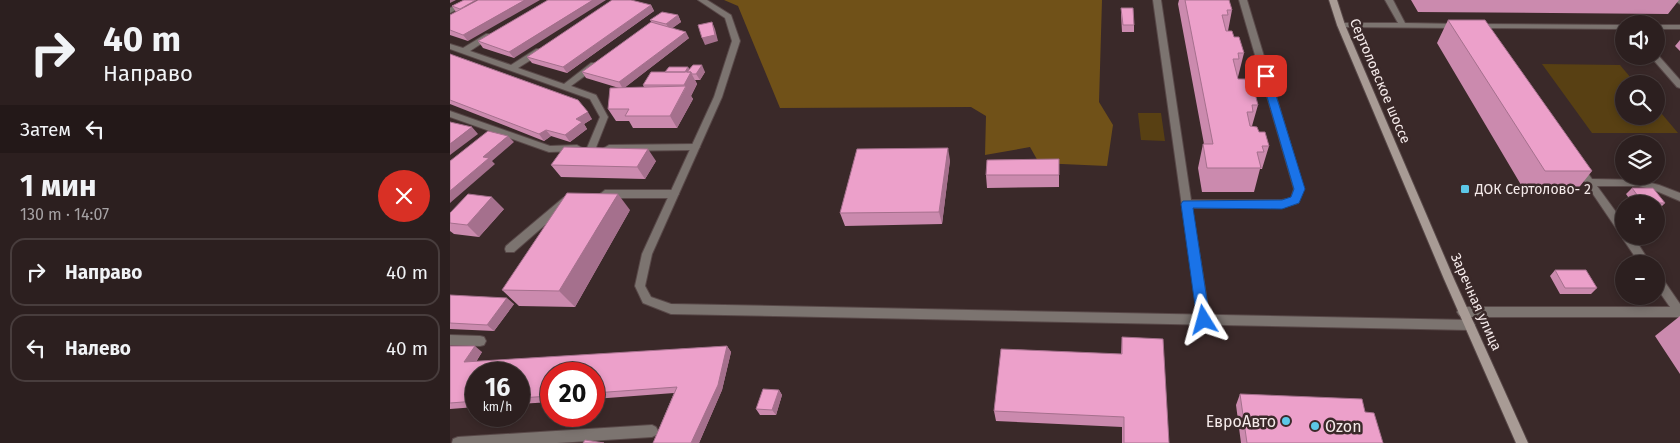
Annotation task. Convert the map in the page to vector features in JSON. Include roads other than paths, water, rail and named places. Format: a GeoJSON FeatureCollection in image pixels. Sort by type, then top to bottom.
{"type":"FeatureCollection","features":[{"type":"Feature","properties":{"kind":"main road","name":"Сертоловское шоссе"},"geometry":{"type":"LineString","coordinates":[[1333,0],[1341,25],[1403,172]]}},
{"type":"Feature","properties":{"kind":"main road","name":"Заречная улица"},"geometry":{"type":"LineString","coordinates":[[1403,172],[1522,443]]}},
{"type":"Feature","properties":{"kind":"street"},"geometry":{"type":"LineString","coordinates":[[450,11],[471,0]]}},
{"type":"Feature","properties":{"kind":"street"},"geometry":{"type":"LineString","coordinates":[[702,0],[728,17],[736,41],[718,97],[647,254],[640,286],[647,300],[671,309],[1469,325]]}},
{"type":"Feature","properties":{"kind":"street"},"geometry":{"type":"LineString","coordinates":[[1157,0],[1204,320]]}},
{"type":"Feature","properties":{"kind":"street"},"geometry":{"type":"LineString","coordinates":[[1187,204],[1282,204],[1295,200],[1299,189],[1243,0]]}},
{"type":"Feature","properties":{"kind":"street"},"geometry":{"type":"LineString","coordinates":[[1389,0],[1403,26]]}},
{"type":"Feature","properties":{"kind":"street"},"geometry":{"type":"LineString","coordinates":[[1341,25],[1462,26]]}},
{"type":"Feature","properties":{"kind":"street"},"geometry":{"type":"LineString","coordinates":[[1472,26],[1615,27]]}},
{"type":"Feature","properties":{"kind":"street"},"geometry":{"type":"LineString","coordinates":[[1482,26],[1491,39]]}},
{"type":"Feature","properties":{"kind":"street"},"geometry":{"type":"LineString","coordinates":[[1665,27],[1680,27]]}},
{"type":"Feature","properties":{"kind":"street"},"geometry":{"type":"LineString","coordinates":[[464,51],[498,30]]}},
{"type":"Feature","properties":{"kind":"street"},"geometry":{"type":"LineString","coordinates":[[450,46],[592,97],[604,117],[592,148]]}},
{"type":"Feature","properties":{"kind":"street"},"geometry":{"type":"LineString","coordinates":[[512,68],[544,48]]}},
{"type":"Feature","properties":{"kind":"street"},"geometry":{"type":"LineString","coordinates":[[565,87],[604,58]]}},
{"type":"Feature","properties":{"kind":"street"},"geometry":{"type":"LineString","coordinates":[[1662,65],[1680,85]]}},
{"type":"Feature","properties":{"kind":"street"},"geometry":{"type":"LineString","coordinates":[[450,114],[490,131],[549,149],[695,147]]}},
{"type":"Feature","properties":{"kind":"street"},"geometry":{"type":"LineString","coordinates":[[1574,160],[1615,218]]}},
{"type":"Feature","properties":{"kind":"street"},"geometry":{"type":"LineString","coordinates":[[1590,182],[1639,183],[1656,187],[1680,197]]}},
{"type":"Feature","properties":{"kind":"street"},"geometry":{"type":"LineString","coordinates":[[510,249],[574,194]]}},
{"type":"Feature","properties":{"kind":"street"},"geometry":{"type":"LineString","coordinates":[[592,194],[674,194]]}},
{"type":"Feature","properties":{"kind":"street"},"geometry":{"type":"LineString","coordinates":[[1665,291],[1680,312]]}},
{"type":"Feature","properties":{"kind":"street"},"geometry":{"type":"LineString","coordinates":[[1463,312],[1680,312]]}},
{"type":"Feature","properties":{"kind":"street"},"geometry":{"type":"LineString","coordinates":[[450,340],[480,341]]}},
{"type":"Feature","properties":{"kind":"street"},"geometry":{"type":"LineString","coordinates":[[458,443],[550,440],[652,430]]}},
{"type":"Feature","properties":{"kind":"place","name":"ДОК Сертолово- 2"},"geometry":{"type":"Point","coordinates":[1465,189]}},
{"type":"Feature","properties":{"kind":"place","name":"ЕвроАвто"},"geometry":{"type":"Point","coordinates":[1286,421]}},
{"type":"Feature","properties":{"kind":"place","name":"Ozon"},"geometry":{"type":"Point","coordinates":[1315,426]}}]}
